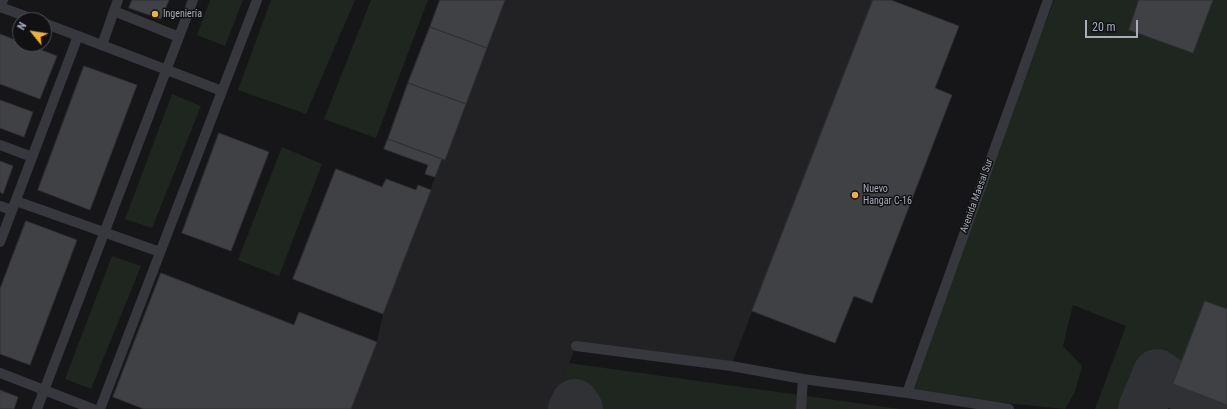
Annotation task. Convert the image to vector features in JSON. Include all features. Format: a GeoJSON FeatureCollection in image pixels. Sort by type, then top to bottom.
{"type":"FeatureCollection","features":[{"type":"Feature","properties":{"kind":"lane"},"geometry":{"type":"LineString","coordinates":[[3,0],[0,7],[14,12]]}},
{"type":"Feature","properties":{"kind":"lane"},"geometry":{"type":"LineString","coordinates":[[102,45],[118,0]]}},
{"type":"Feature","properties":{"kind":"lane"},"geometry":{"type":"LineString","coordinates":[[37,409],[194,0]]}},
{"type":"Feature","properties":{"kind":"lane"},"geometry":{"type":"LineString","coordinates":[[100,409],[257,0]]}},
{"type":"Feature","properties":{"kind":"lane","name":"Avenida Maesal Sur"},"geometry":{"type":"LineString","coordinates":[[907,393],[1048,0]]}},
{"type":"Feature","properties":{"kind":"lane"},"geometry":{"type":"LineString","coordinates":[[114,11],[179,37]]}},
{"type":"Feature","properties":{"kind":"lane"},"geometry":{"type":"LineString","coordinates":[[52,26],[222,91]]}},
{"type":"Feature","properties":{"kind":"lane"},"geometry":{"type":"LineString","coordinates":[[0,242],[78,36]]}},
{"type":"Feature","properties":{"kind":"lane"},"geometry":{"type":"LineString","coordinates":[[0,145],[32,157]]}},
{"type":"Feature","properties":{"kind":"lane"},"geometry":{"type":"LineString","coordinates":[[0,206],[14,205],[104,232],[160,252]]}},
{"type":"Feature","properties":{"kind":"lane"},"geometry":{"type":"LineString","coordinates":[[576,346],[731,366],[803,379],[1009,409]]}},
{"type":"Feature","properties":{"kind":"lane"},"geometry":{"type":"LineString","coordinates":[[0,373],[93,409]]}},
{"type":"Feature","properties":{"kind":"lane"},"geometry":{"type":"LineString","coordinates":[[801,409],[803,379]]}},
{"type":"Feature","properties":{"kind":"shaded area"},"geometry":{"type":"Polygon","coordinates":[[[210,0],[243,0],[225,46],[197,35],[210,0]]]}},
{"type":"Feature","properties":{"kind":"shaded area"},"geometry":{"type":"Polygon","coordinates":[[[271,0],[355,0],[306,114],[238,90],[271,0]]]}},
{"type":"Feature","properties":{"kind":"shaded area"},"geometry":{"type":"Polygon","coordinates":[[[371,0],[428,0],[376,138],[324,119],[371,0]]]}},
{"type":"Feature","properties":{"kind":"shaded area"},"geometry":{"type":"Polygon","coordinates":[[[505,0],[873,0],[731,366],[576,346],[559,388],[575,403],[572,409],[351,409],[377,342],[383,314],[442,159],[445,160],[505,0]]]}},
{"type":"Feature","properties":{"kind":"shaded area"},"geometry":{"type":"Polygon","coordinates":[[[1054,0],[1227,0],[1227,309],[1205,301],[1173,384],[1157,373],[1142,409],[1095,409],[1126,326],[1073,305],[1063,346],[1082,366],[1075,392],[1065,409],[907,393],[1033,39],[1046,22],[1054,0]]]}},
{"type":"Feature","properties":{"kind":"shaded area"},"geometry":{"type":"Polygon","coordinates":[[[172,94],[201,106],[152,228],[125,219],[172,94]]]}},
{"type":"Feature","properties":{"kind":"shaded area"},"geometry":{"type":"Polygon","coordinates":[[[282,147],[322,164],[279,276],[238,260],[282,147]]]}},
{"type":"Feature","properties":{"kind":"shaded area"},"geometry":{"type":"Polygon","coordinates":[[[112,256],[141,266],[91,389],[65,379],[112,256]]]}},
{"type":"Feature","properties":{"kind":"shaded area"},"geometry":{"type":"Polygon","coordinates":[[[569,363],[900,409],[579,409],[575,403],[559,388],[569,363]]]}},
{"type":"Feature","properties":{"kind":"building","name":"Ingeniería"},"geometry":{"type":"Polygon","coordinates":[[[132,0],[169,0],[161,19],[129,8],[132,0]]]}},
{"type":"Feature","properties":{"kind":"building"},"geometry":{"type":"Polygon","coordinates":[[[440,0],[505,0],[487,48],[430,27],[440,0]]]}},
{"type":"Feature","properties":{"kind":"building","name":"Nuevo Hangar C-16"},"geometry":{"type":"Polygon","coordinates":[[[873,0],[891,0],[959,26],[935,88],[952,95],[872,303],[854,296],[835,343],[752,311],[873,0]]]}},
{"type":"Feature","properties":{"kind":"building"},"geometry":{"type":"Polygon","coordinates":[[[1139,0],[1213,0],[1193,53],[1129,30],[1139,0]]]}},
{"type":"Feature","properties":{"kind":"building"},"geometry":{"type":"Polygon","coordinates":[[[430,27],[487,48],[466,104],[408,83],[430,27]]]}},
{"type":"Feature","properties":{"kind":"building"},"geometry":{"type":"Polygon","coordinates":[[[0,34],[12,39],[12,52],[47,52],[57,56],[40,99],[0,84],[0,34]]]}},
{"type":"Feature","properties":{"kind":"building"},"geometry":{"type":"Polygon","coordinates":[[[84,66],[137,85],[90,210],[38,190],[84,66]]]}},
{"type":"Feature","properties":{"kind":"building"},"geometry":{"type":"Polygon","coordinates":[[[408,83],[466,104],[445,160],[388,139],[408,83]]]}},
{"type":"Feature","properties":{"kind":"building"},"geometry":{"type":"Polygon","coordinates":[[[0,100],[33,112],[24,137],[0,128],[0,100]]]}},
{"type":"Feature","properties":{"kind":"building"},"geometry":{"type":"Polygon","coordinates":[[[219,133],[269,152],[231,251],[182,233],[219,133]]]}},
{"type":"Feature","properties":{"kind":"building"},"geometry":{"type":"Polygon","coordinates":[[[388,139],[442,159],[435,177],[425,174],[428,165],[384,149],[388,139]]]}},
{"type":"Feature","properties":{"kind":"building"},"geometry":{"type":"Polygon","coordinates":[[[0,161],[13,166],[3,194],[0,192],[0,161]]]}},
{"type":"Feature","properties":{"kind":"building"},"geometry":{"type":"Polygon","coordinates":[[[336,169],[382,187],[386,179],[416,190],[418,185],[431,190],[383,314],[293,279],[336,169]]]}},
{"type":"Feature","properties":{"kind":"building"},"geometry":{"type":"Polygon","coordinates":[[[26,221],[77,240],[30,365],[0,354],[0,289],[26,221]]]}},
{"type":"Feature","properties":{"kind":"building"},"geometry":{"type":"Polygon","coordinates":[[[161,273],[294,325],[299,312],[377,342],[351,409],[144,409],[113,397],[161,273]]]}},
{"type":"Feature","properties":{"kind":"building"},"geometry":{"type":"Polygon","coordinates":[[[1205,301],[1227,309],[1227,405],[1173,384],[1205,301]]]}},
{"type":"Feature","properties":{"kind":"building"},"geometry":{"type":"Polygon","coordinates":[[[0,390],[18,397],[14,409],[0,409],[0,390]]]}},
{"type":"Feature","properties":{"kind":"taxiway"},"geometry":{"type":"LineString","coordinates":[[1142,409],[1157,373],[1173,384],[1227,405]]}},
{"type":"Feature","properties":{"kind":"taxiway"},"geometry":{"type":"LineString","coordinates":[[572,409],[575,403],[579,409]]}},
{"type":"Feature","properties":{"kind":"place","name":"Ingeniería"},"geometry":{"type":"Point","coordinates":[155,14]}},
{"type":"Feature","properties":{"kind":"place","name":"Nuevo Hangar C-16"},"geometry":{"type":"Point","coordinates":[855,195]}}]}
